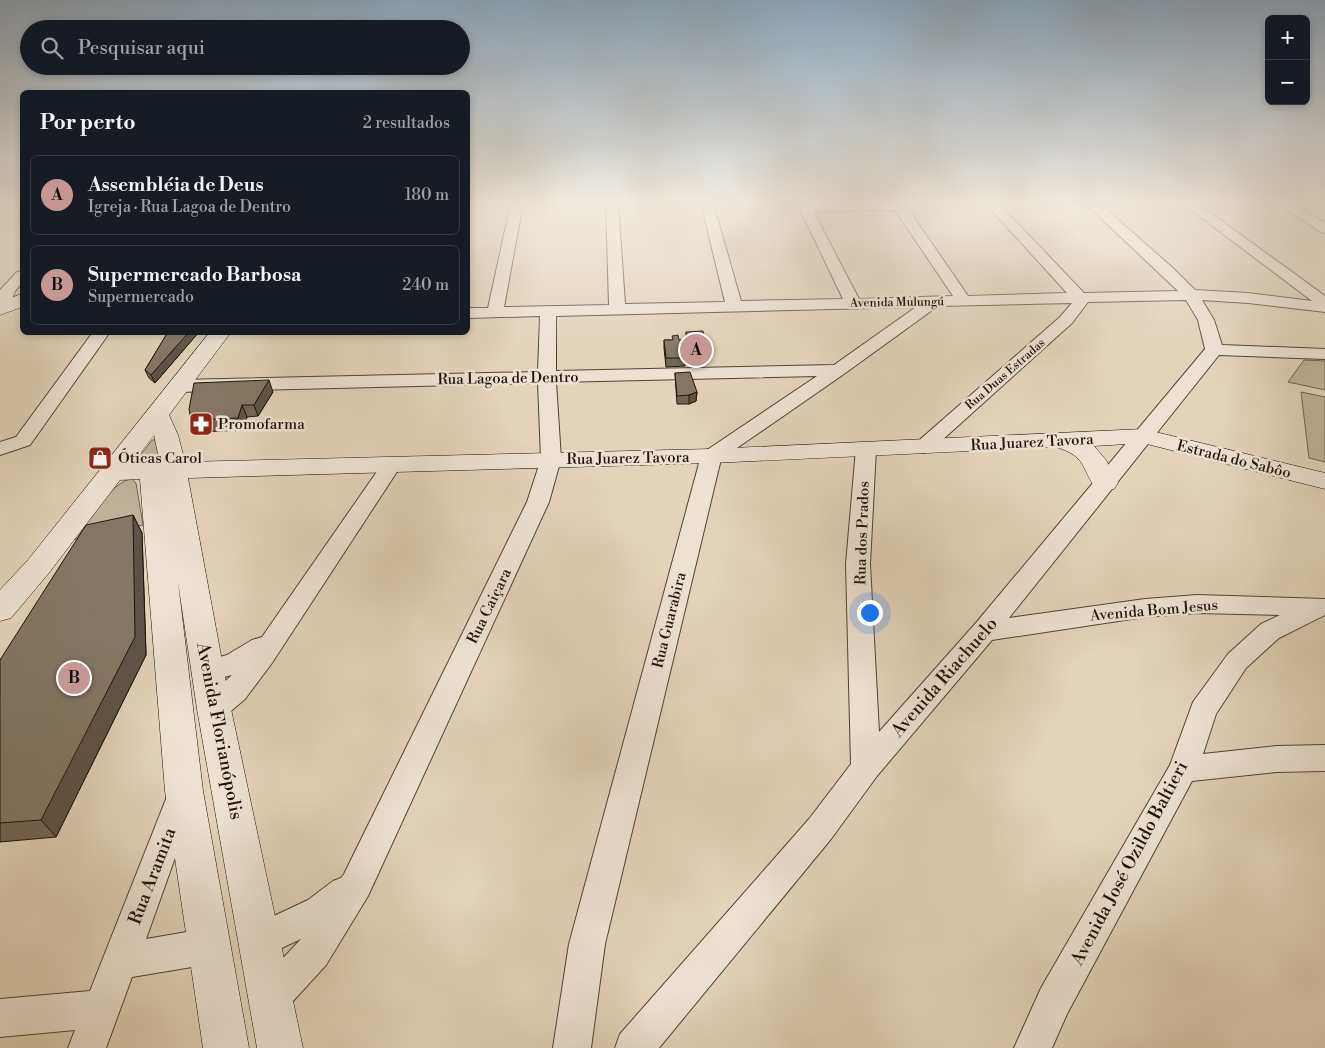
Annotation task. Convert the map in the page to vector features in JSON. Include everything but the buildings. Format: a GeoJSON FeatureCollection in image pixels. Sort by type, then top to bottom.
{"type":"FeatureCollection","features":[{"type":"Feature","properties":{"kind":"street"},"geometry":{"type":"LineString","coordinates":[[495,312],[507,252]]}},
{"type":"Feature","properties":{"kind":"street"},"geometry":{"type":"LineString","coordinates":[[614,252],[617,309]]}},
{"type":"Feature","properties":{"kind":"street"},"geometry":{"type":"LineString","coordinates":[[720,252],[734,306]]}},
{"type":"Feature","properties":{"kind":"street"},"geometry":{"type":"LineString","coordinates":[[827,252],[853,303]]}},
{"type":"Feature","properties":{"kind":"street"},"geometry":{"type":"LineString","coordinates":[[931,252],[964,300]]}},
{"type":"Feature","properties":{"kind":"street"},"geometry":{"type":"LineString","coordinates":[[1037,252],[1080,298]]}},
{"type":"Feature","properties":{"kind":"street"},"geometry":{"type":"LineString","coordinates":[[1147,252],[1192,295],[1211,328],[1214,350],[1325,354]]}},
{"type":"Feature","properties":{"kind":"street"},"geometry":{"type":"LineString","coordinates":[[1255,252],[1325,303]]}},
{"type":"Feature","properties":{"kind":"street"},"geometry":{"type":"LineString","coordinates":[[10,305],[3,302],[4,296],[20,277]]}},
{"type":"Feature","properties":{"kind":"street","name":"Avenida Mulungú"},"geometry":{"type":"LineString","coordinates":[[470,313],[1192,295],[1242,298],[1325,307]]}},
{"type":"Feature","properties":{"kind":"street","name":"Rua Duas Estradas"},"geometry":{"type":"LineString","coordinates":[[923,447],[1066,320],[1080,304],[1080,298]]}},
{"type":"Feature","properties":{"kind":"street"},"geometry":{"type":"LineString","coordinates":[[710,456],[838,370],[933,302]]}},
{"type":"Feature","properties":{"kind":"street","name":"Rua Caiçara"},"geometry":{"type":"LineString","coordinates":[[271,998],[313,952],[356,885],[538,502],[551,459],[546,377],[548,311]]}},
{"type":"Feature","properties":{"kind":"street"},"geometry":{"type":"LineString","coordinates":[[0,449],[23,441],[100,335]]}},
{"type":"Feature","properties":{"kind":"street"},"geometry":{"type":"LineString","coordinates":[[0,610],[38,567],[158,416],[219,335]]}},
{"type":"Feature","properties":{"kind":"street","name":"Avenida Riachuelo"},"geometry":{"type":"LineString","coordinates":[[634,1048],[820,829],[866,768],[984,631],[1214,350]]}},
{"type":"Feature","properties":{"kind":"street","name":"Rua Lagoa de Dentro"},"geometry":{"type":"LineString","coordinates":[[179,386],[838,370]]}},
{"type":"Feature","properties":{"kind":"street","name":"Avenida Florianópolis"},"geometry":{"type":"LineString","coordinates":[[158,416],[166,435],[163,470],[184,792],[226,1048]]}},
{"type":"Feature","properties":{"kind":"street","name":"Rua Juarez Tavora"},"geometry":{"type":"LineString","coordinates":[[112,472],[710,456],[1143,436]]}},
{"type":"Feature","properties":{"kind":"street","name":"Estrada do Sabôo"},"geometry":{"type":"LineString","coordinates":[[1143,436],[1325,481]]}},
{"type":"Feature","properties":{"kind":"street"},"geometry":{"type":"LineString","coordinates":[[1060,440],[1079,447],[1093,456],[1105,483]]}},
{"type":"Feature","properties":{"kind":"street","name":"Rua dos Prados"},"geometry":{"type":"LineString","coordinates":[[866,449],[858,564],[866,768]]}},
{"type":"Feature","properties":{"kind":"street","name":"Rua Guarabira"},"geometry":{"type":"LineString","coordinates":[[572,1048],[587,944],[710,456]]}},
{"type":"Feature","properties":{"kind":"street"},"geometry":{"type":"LineString","coordinates":[[214,709],[235,691],[248,676],[392,464]]}},
{"type":"Feature","properties":{"kind":"street","name":"Avenida Florianópolis"},"geometry":{"type":"LineString","coordinates":[[163,470],[208,670],[280,1048]]}},
{"type":"Feature","properties":{"kind":"street","name":"Avenida Bom Jesus"},"geometry":{"type":"LineString","coordinates":[[984,631],[1145,608],[1198,604],[1322,607]]}},
{"type":"Feature","properties":{"kind":"street","name":"Avenida José Ozildo Baltieri"},"geometry":{"type":"LineString","coordinates":[[1033,1048],[1054,1001],[1183,770],[1203,710],[1237,661],[1270,631],[1322,607]]}},
{"type":"Feature","properties":{"kind":"street"},"geometry":{"type":"LineString","coordinates":[[208,670],[223,668],[247,659],[281,630]]}},
{"type":"Feature","properties":{"kind":"street"},"geometry":{"type":"LineString","coordinates":[[1183,770],[1276,759],[1325,758]]}},
{"type":"Feature","properties":{"kind":"street","name":"Rua Aramita"},"geometry":{"type":"LineString","coordinates":[[87,1048],[184,792]]}},
{"type":"Feature","properties":{"kind":"street","name":"Rua Caiçara"},"geometry":{"type":"LineString","coordinates":[[260,940],[320,912],[356,885]]}},
{"type":"Feature","properties":{"kind":"street"},"geometry":{"type":"LineString","coordinates":[[120,961],[210,946]]}},
{"type":"Feature","properties":{"kind":"street"},"geometry":{"type":"LineString","coordinates":[[0,1018],[102,1009]]}},
{"type":"Feature","properties":{"kind":"shaded area"},"geometry":{"type":"Polygon","coordinates":[[[1304,360],[1325,361],[1325,390],[1288,382],[1304,360]]]}},
{"type":"Feature","properties":{"kind":"shaded area"},"geometry":{"type":"Polygon","coordinates":[[[1301,392],[1325,397],[1325,462],[1309,458],[1301,392]]]}},
{"type":"Feature","properties":{"kind":"shaded area"},"geometry":{"type":"Polygon","coordinates":[[[152,440],[157,440],[159,461],[154,463],[135,462],[152,440]]]}},
{"type":"Feature","properties":{"kind":"shaded area"},"geometry":{"type":"Polygon","coordinates":[[[132,479],[136,483],[143,525],[72,540],[107,495],[124,481],[132,479]]]}},
{"type":"Feature","properties":{"kind":"place","name":"Assembléia de Deus"},"geometry":{"type":"Point","coordinates":[696,350]}},
{"type":"Feature","properties":{"kind":"place","name":"Promofarma"},"geometry":{"type":"Point","coordinates":[201,424]}},
{"type":"Feature","properties":{"kind":"place","name":"Óticas Carol"},"geometry":{"type":"Point","coordinates":[100,458]}},
{"type":"Feature","properties":{"kind":"place","name":"Supermercado Barbosa"},"geometry":{"type":"Point","coordinates":[74,678]}}]}
